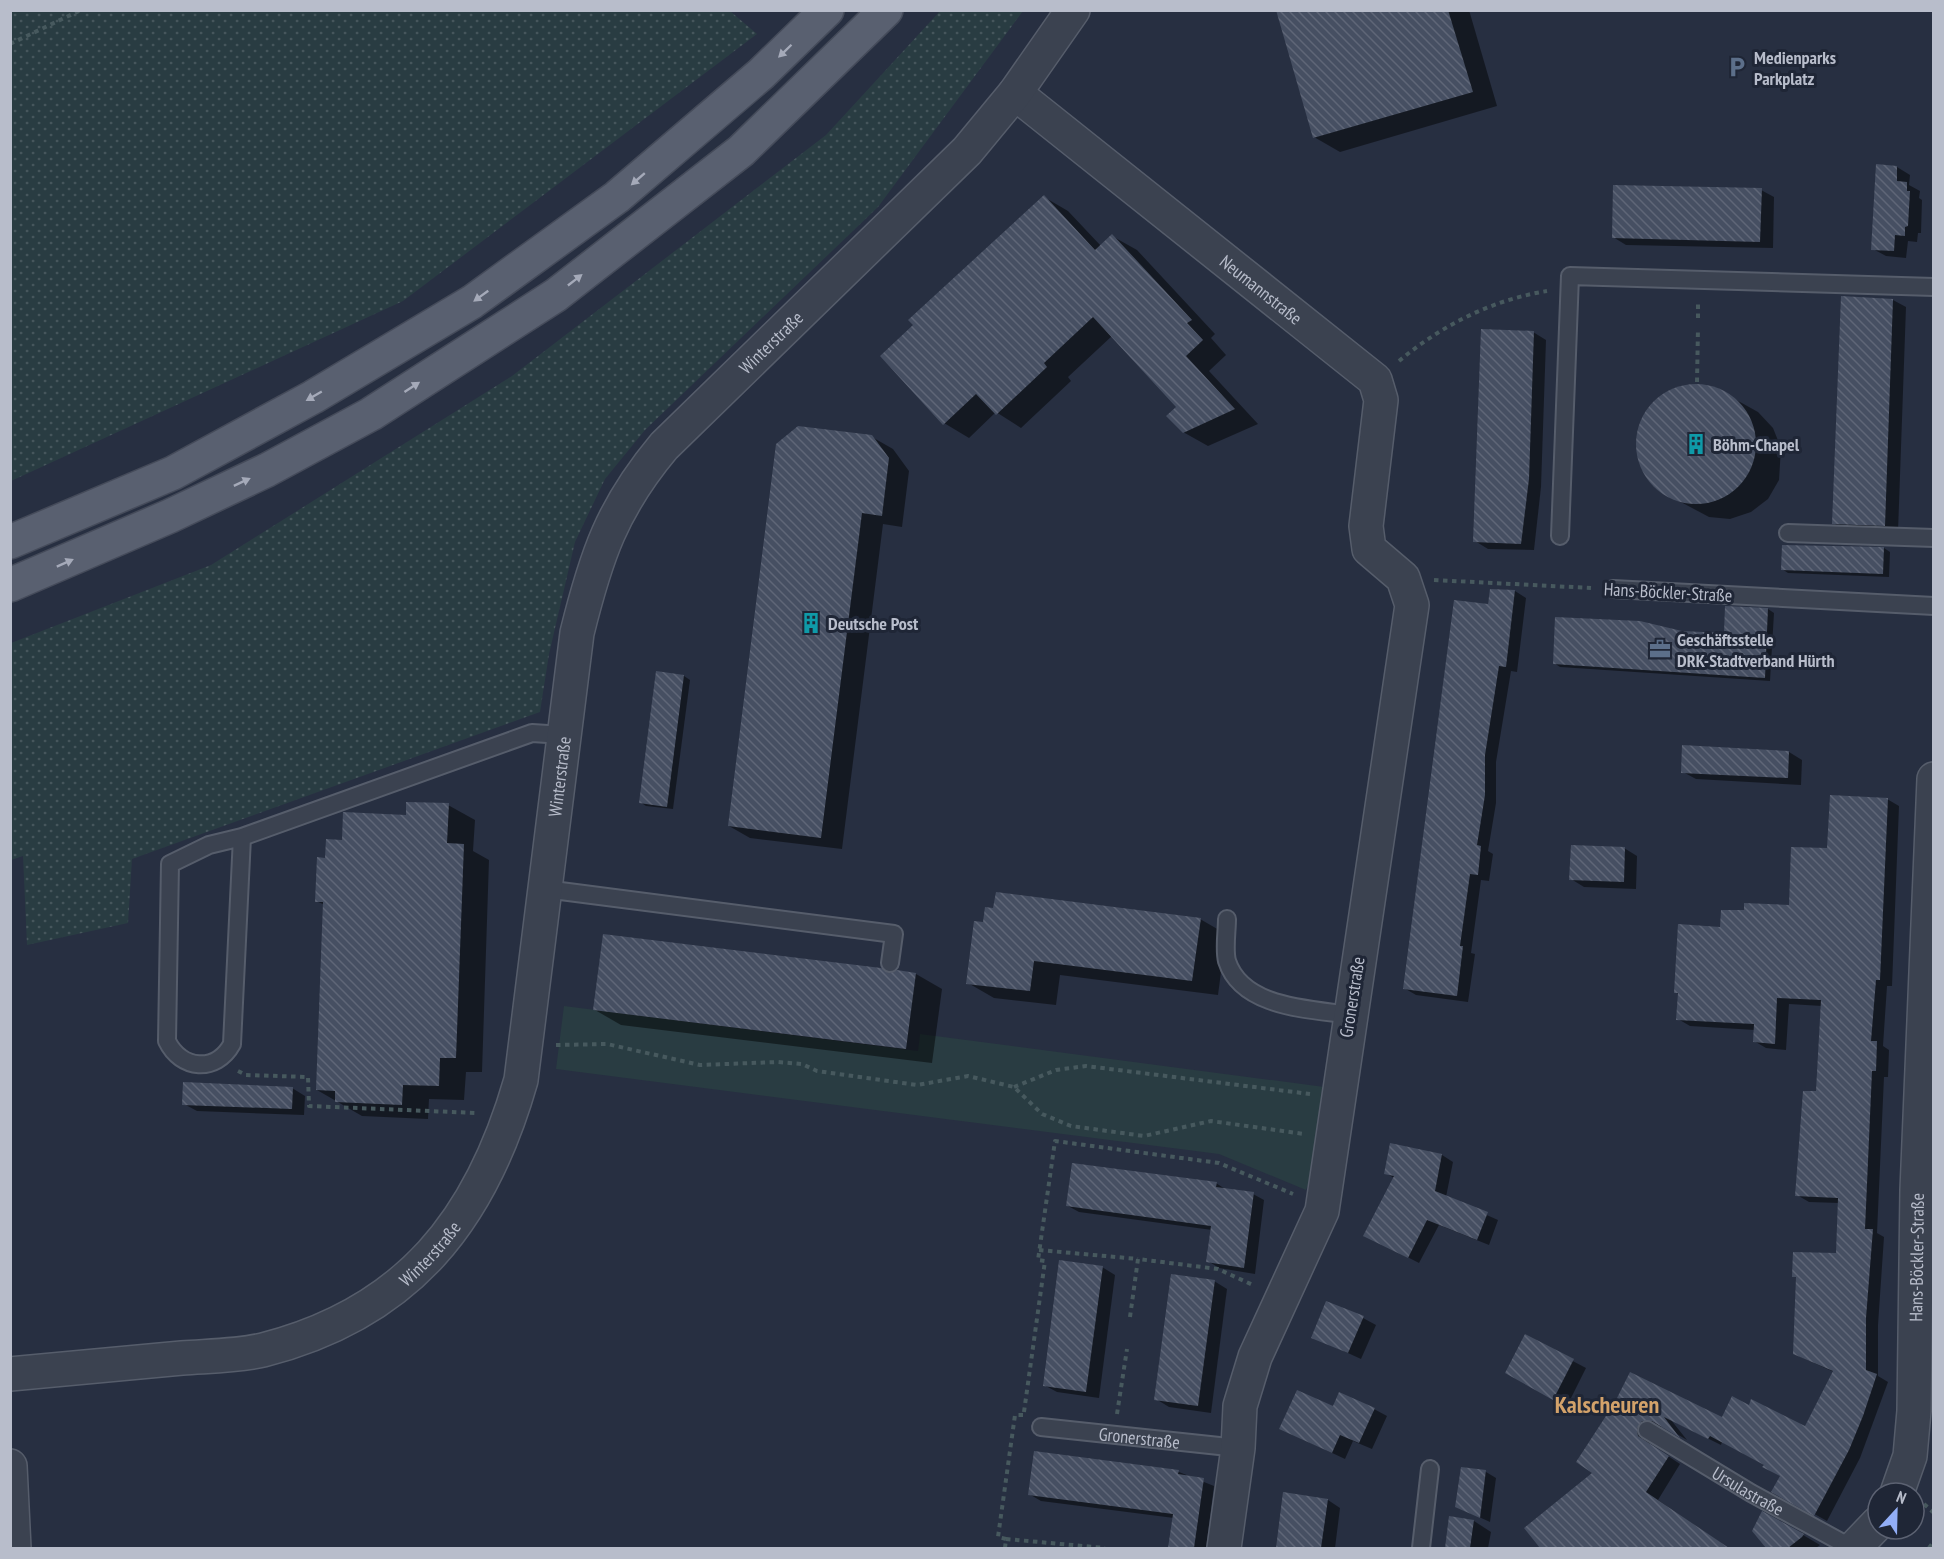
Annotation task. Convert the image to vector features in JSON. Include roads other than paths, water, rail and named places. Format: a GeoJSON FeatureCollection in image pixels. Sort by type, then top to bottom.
{"type":"FeatureCollection","features":[{"type":"Feature","properties":{"kind":"main road"},"geometry":{"type":"LineString","coordinates":[[10,542],[173,473],[313,397],[472,302],[617,197],[761,74],[827,10]]}},
{"type":"Feature","properties":{"kind":"main road"},"geometry":{"type":"LineString","coordinates":[[10,585],[170,516],[278,464],[371,414],[555,295],[741,151],[886,10]]}},
{"type":"Feature","properties":{"kind":"street","name":"Winterstraße"},"geometry":{"type":"LineString","coordinates":[[10,1374],[260,1351],[302,1338],[347,1319],[387,1295],[447,1237],[471,1203],[497,1150],[511,1114],[520,1080],[577,633],[591,576],[612,521],[641,473],[664,446],[967,150],[1015,93],[1073,10]]}},
{"type":"Feature","properties":{"kind":"street","name":"Neumannstraße"},"geometry":{"type":"LineString","coordinates":[[1015,93],[1375,380],[1381,400],[1366,526],[1369,549],[1403,578]]}},
{"type":"Feature","properties":{"kind":"street","name":"Gronerstraße"},"geometry":{"type":"LineString","coordinates":[[1224,1548],[1238,1448],[1239,1406],[1255,1357],[1322,1211],[1412,605],[1403,578]]}},
{"type":"Feature","properties":{"kind":"street","name":"Hans-Böckler-Straße"},"geometry":{"type":"LineString","coordinates":[[1921,1404],[1934,779]]}},
{"type":"Feature","properties":{"kind":"street"},"geometry":{"type":"LineString","coordinates":[[1901,1481],[1910,1456],[1921,1404]]}},
{"type":"Feature","properties":{"kind":"street"},"geometry":{"type":"LineString","coordinates":[[10,1466],[14,1548]]}},
{"type":"Feature","properties":{"kind":"street","name":"Ursulastraße"},"geometry":{"type":"LineString","coordinates":[[1853,1548],[1866,1535]]}},
{"type":"Feature","properties":{"kind":"lane"},"geometry":{"type":"LineString","coordinates":[[1560,536],[1570,276],[1934,287]]}},
{"type":"Feature","properties":{"kind":"lane"},"geometry":{"type":"LineString","coordinates":[[1788,532],[1934,538]]}},
{"type":"Feature","properties":{"kind":"lane","name":"Hans-Böckler-Straße"},"geometry":{"type":"LineString","coordinates":[[1613,589],[1934,606]]}},
{"type":"Feature","properties":{"kind":"lane"},"geometry":{"type":"LineString","coordinates":[[242,837],[232,1044],[220,1059],[201,1065],[189,1064],[178,1058],[167,1041],[170,864],[209,845],[242,837],[532,733],[563,735]]}},
{"type":"Feature","properties":{"kind":"lane"},"geometry":{"type":"LineString","coordinates":[[545,889],[894,934],[890,963]]}},
{"type":"Feature","properties":{"kind":"lane"},"geometry":{"type":"LineString","coordinates":[[1227,919],[1227,959],[1235,978],[1254,993],[1285,1005],[1350,1015]]}},
{"type":"Feature","properties":{"kind":"lane","name":"Gronerstraße"},"geometry":{"type":"LineString","coordinates":[[1041,1426],[1238,1448]]}},
{"type":"Feature","properties":{"kind":"lane","name":"Ursulastraße"},"geometry":{"type":"LineString","coordinates":[[1647,1430],[1751,1493],[1853,1548]]}},
{"type":"Feature","properties":{"kind":"lane"},"geometry":{"type":"LineString","coordinates":[[1421,1548],[1430,1469]]}},
{"type":"Feature","properties":{"kind":"place","name":"Medienparks Parkplatz"},"geometry":{"type":"Point","coordinates":[1737,67]}},
{"type":"Feature","properties":{"kind":"place","name":"Böhm-Chapel"},"geometry":{"type":"Point","coordinates":[1696,444]}},
{"type":"Feature","properties":{"kind":"place","name":"Deutsche Post"},"geometry":{"type":"Point","coordinates":[811,623]}},
{"type":"Feature","properties":{"kind":"place","name":"Geschäftsstelle DRK-Stadtverband Hürth"},"geometry":{"type":"Point","coordinates":[1660,649]}},
{"type":"Feature","properties":{"kind":"district","name":"Kalscheuren"},"geometry":{"type":"Point","coordinates":[1607,1404]}}]}
